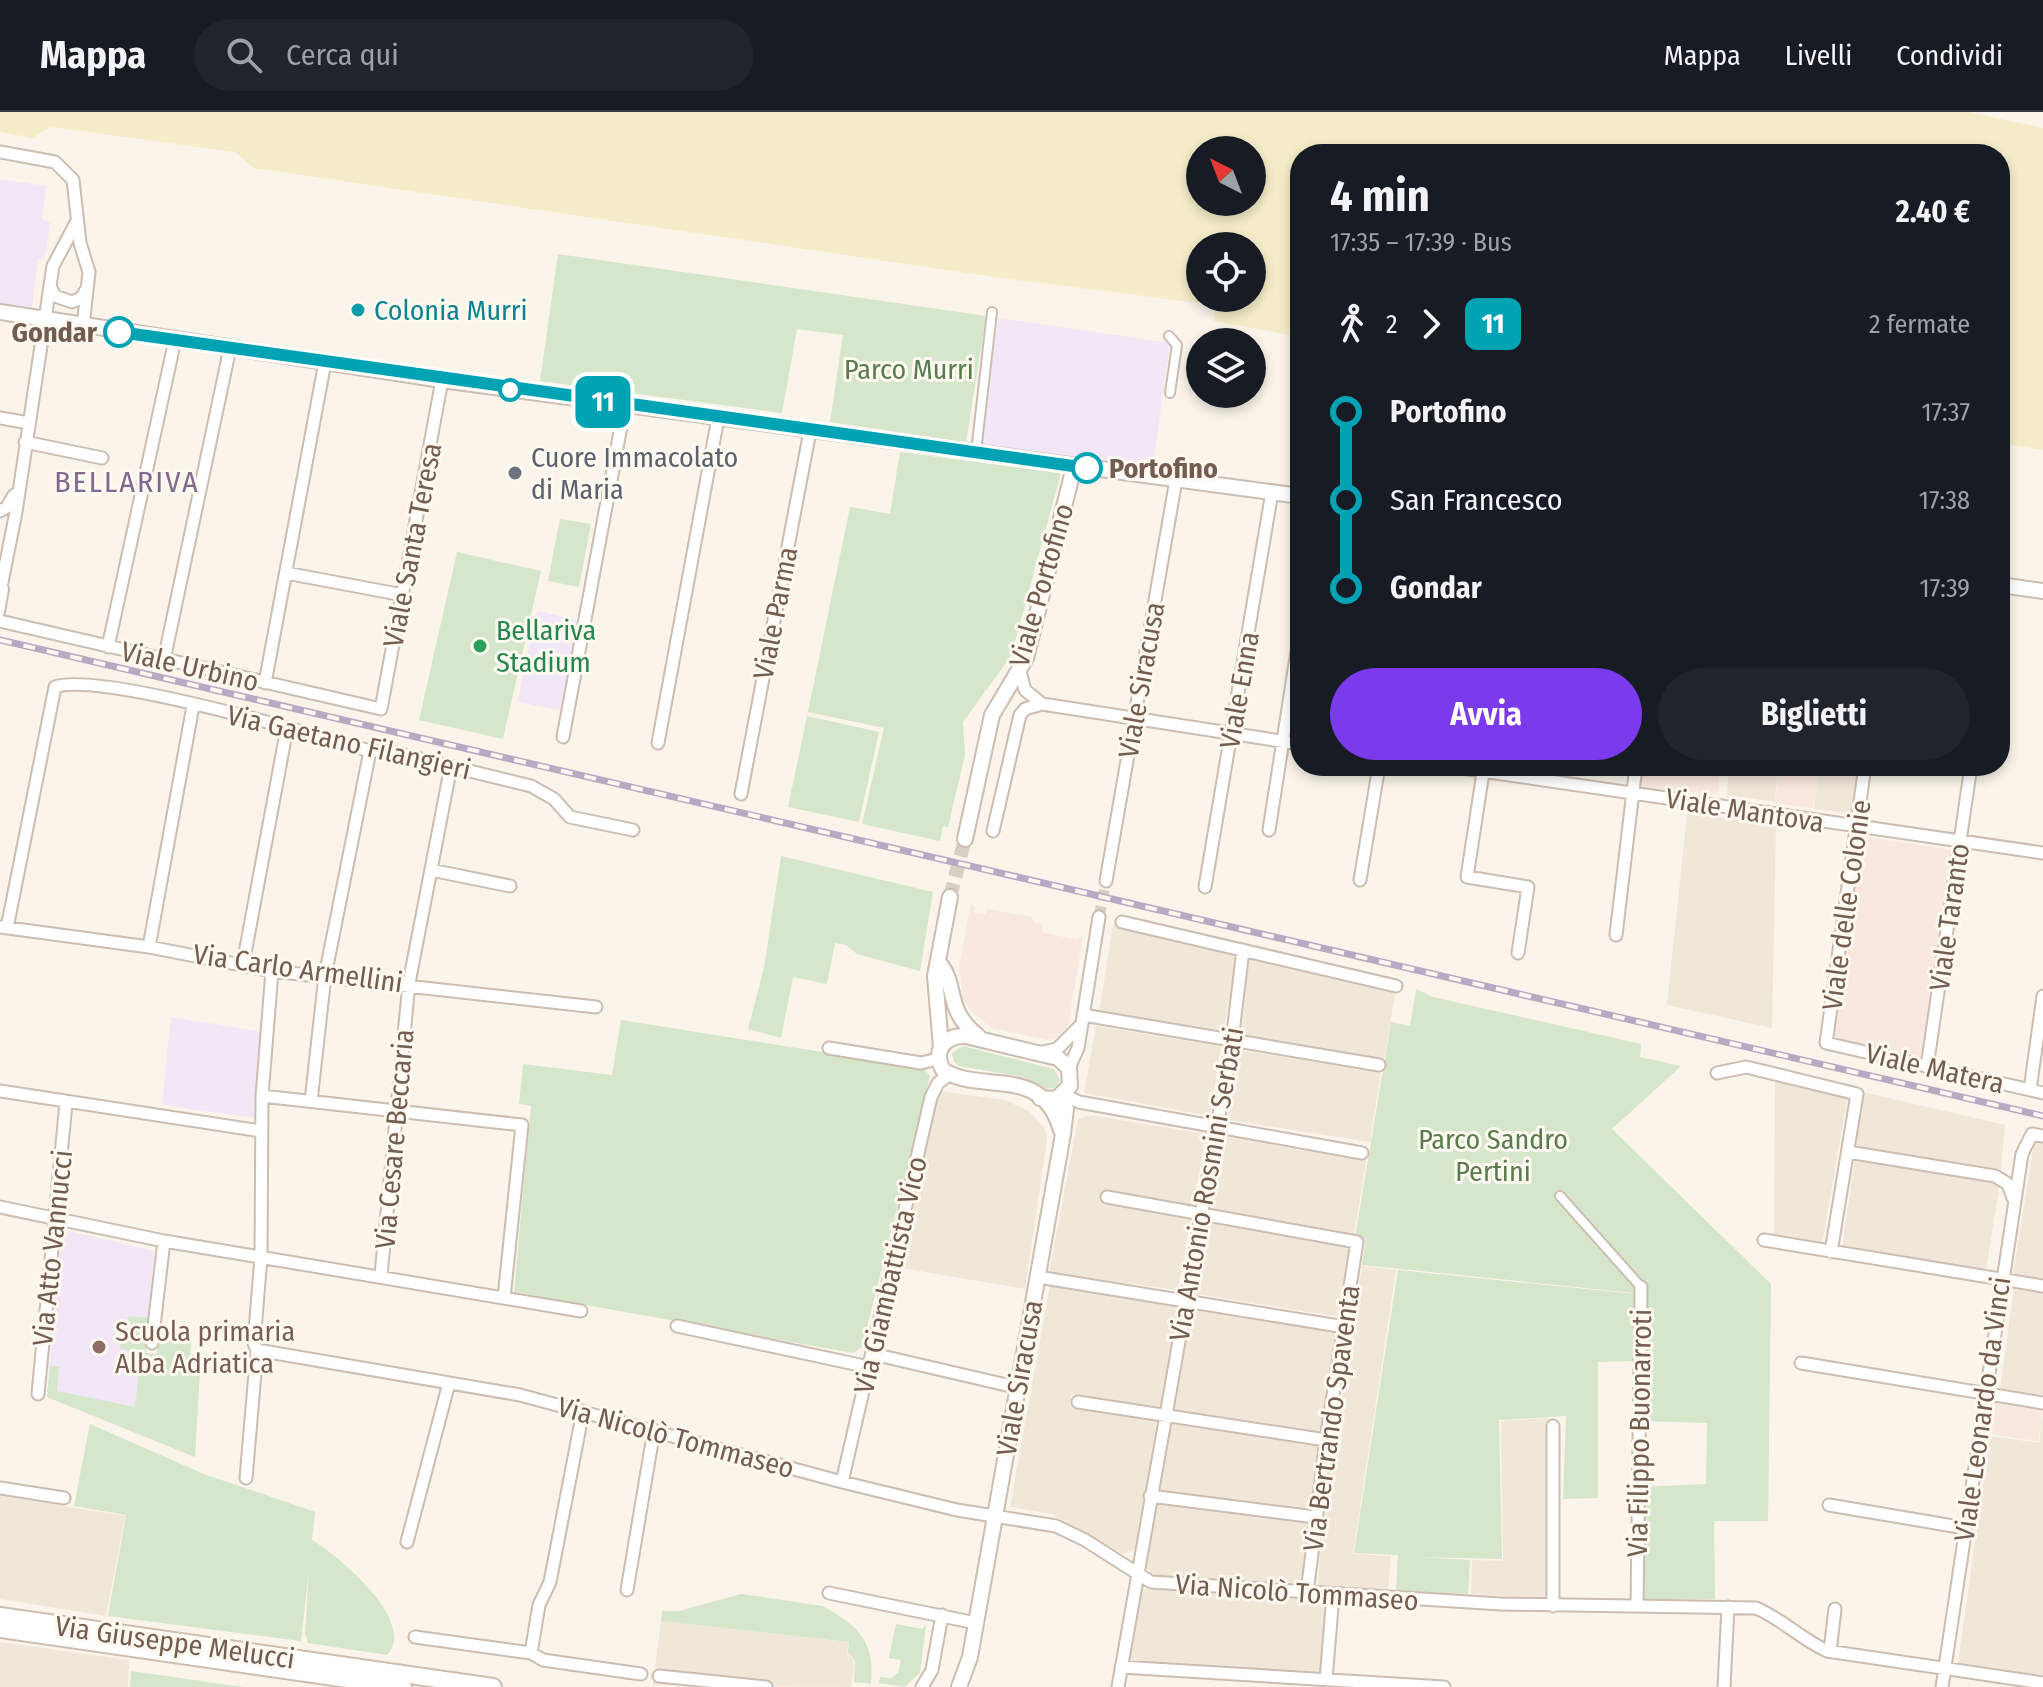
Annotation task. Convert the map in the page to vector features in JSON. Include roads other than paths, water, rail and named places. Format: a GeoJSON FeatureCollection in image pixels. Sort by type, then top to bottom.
{"type":"FeatureCollection","features":[{"type":"Feature","properties":{"kind":"main road","name":"Via Giuseppe Melucci"},"geometry":{"type":"LineString","coordinates":[[0,1616],[493,1687]]}},
{"type":"Feature","properties":{"kind":"main road","name":"Via Giuseppe Melucci"},"geometry":{"type":"LineString","coordinates":[[0,1629],[403,1687]]}},
{"type":"Feature","properties":{"kind":"street"},"geometry":{"type":"LineString","coordinates":[[0,152],[55,162],[73,180],[77,221],[87,264],[88,287],[83,326]]}},
{"type":"Feature","properties":{"kind":"street"},"geometry":{"type":"LineString","coordinates":[[0,592],[16,512],[17,487],[53,268],[77,221]]}},
{"type":"Feature","properties":{"kind":"street"},"geometry":{"type":"LineString","coordinates":[[53,268],[69,256],[87,264]]}},
{"type":"Feature","properties":{"kind":"street"},"geometry":{"type":"LineString","coordinates":[[50,285],[55,296],[72,302],[81,298],[88,287]]}},
{"type":"Feature","properties":{"kind":"street"},"geometry":{"type":"LineString","coordinates":[[0,312],[442,380],[1290,495]]}},
{"type":"Feature","properties":{"kind":"street"},"geometry":{"type":"LineString","coordinates":[[976,452],[992,312]]}},
{"type":"Feature","properties":{"kind":"street"},"geometry":{"type":"LineString","coordinates":[[1169,336],[1177,345],[1170,393]]}},
{"type":"Feature","properties":{"kind":"street"},"geometry":{"type":"LineString","coordinates":[[108,647],[175,340]]}},
{"type":"Feature","properties":{"kind":"street"},"geometry":{"type":"LineString","coordinates":[[164,660],[230,348]]}},
{"type":"Feature","properties":{"kind":"street"},"geometry":{"type":"LineString","coordinates":[[265,683],[325,362]]}},
{"type":"Feature","properties":{"kind":"street","name":"Viale Santa Teresa"},"geometry":{"type":"LineString","coordinates":[[381,709],[442,380]]}},
{"type":"Feature","properties":{"kind":"street"},"geometry":{"type":"LineString","coordinates":[[563,737],[625,405]]}},
{"type":"Feature","properties":{"kind":"street"},"geometry":{"type":"LineString","coordinates":[[0,418],[29,423]]}},
{"type":"Feature","properties":{"kind":"street"},"geometry":{"type":"LineString","coordinates":[[658,743],[718,418]]}},
{"type":"Feature","properties":{"kind":"street","name":"Viale Parma"},"geometry":{"type":"LineString","coordinates":[[741,794],[810,431]]}},
{"type":"Feature","properties":{"kind":"street"},"geometry":{"type":"LineString","coordinates":[[25,442],[102,458]]}},
{"type":"Feature","properties":{"kind":"street","name":"Viale Portofino"},"geometry":{"type":"LineString","coordinates":[[965,839],[992,715],[1020,672],[1033,633],[1074,467]]}},
{"type":"Feature","properties":{"kind":"street","name":"Viale Siracusa"},"geometry":{"type":"LineString","coordinates":[[1106,881],[1176,480]]}},
{"type":"Feature","properties":{"kind":"street"},"geometry":{"type":"LineString","coordinates":[[0,515],[12,502],[17,487]]}},
{"type":"Feature","properties":{"kind":"street","name":"Viale Enna"},"geometry":{"type":"LineString","coordinates":[[1205,887],[1272,492]]}},
{"type":"Feature","properties":{"kind":"street"},"geometry":{"type":"LineString","coordinates":[[0,612],[19,515]]}},
{"type":"Feature","properties":{"kind":"street"},"geometry":{"type":"LineString","coordinates":[[286,573],[403,595]]}},
{"type":"Feature","properties":{"kind":"street"},"geometry":{"type":"LineString","coordinates":[[2010,586],[2043,591]]}},
{"type":"Feature","properties":{"kind":"street","name":"Viale Urbino"},"geometry":{"type":"LineString","coordinates":[[0,621],[381,709]]}},
{"type":"Feature","properties":{"kind":"street"},"geometry":{"type":"LineString","coordinates":[[1020,672],[1025,690],[1042,704],[1290,742]]}},
{"type":"Feature","properties":{"kind":"street","name":"Via Gaetano Filangieri"},"geometry":{"type":"LineString","coordinates":[[3,927],[55,687],[69,682],[87,683],[193,706],[370,751],[388,751],[531,786],[554,799],[570,817],[633,830]]}},
{"type":"Feature","properties":{"kind":"street"},"geometry":{"type":"LineString","coordinates":[[1269,830],[1290,693]]}},
{"type":"Feature","properties":{"kind":"street","name":"Viale Portofino"},"geometry":{"type":"LineString","coordinates":[[993,831],[1020,715],[1025,709],[1042,704]]}},
{"type":"Feature","properties":{"kind":"street"},"geometry":{"type":"LineString","coordinates":[[149,947],[193,706]]}},
{"type":"Feature","properties":{"kind":"street"},"geometry":{"type":"LineString","coordinates":[[243,964],[287,728]]}},
{"type":"Feature","properties":{"kind":"street"},"geometry":{"type":"LineString","coordinates":[[311,1101],[325,976],[370,751]]}},
{"type":"Feature","properties":{"kind":"street","name":"Via Cesare Beccaria"},"geometry":{"type":"LineString","coordinates":[[381,1275],[409,983],[451,766]]}},
{"type":"Feature","properties":{"kind":"street"},"geometry":{"type":"LineString","coordinates":[[1360,880],[1377,776]]}},
{"type":"Feature","properties":{"kind":"street"},"geometry":{"type":"LineString","coordinates":[[1482,776],[1467,877],[1528,887],[1518,953]]}},
{"type":"Feature","properties":{"kind":"street","name":"Viale Mantova"},"geometry":{"type":"LineString","coordinates":[[1527,776],[2043,853]]}},
{"type":"Feature","properties":{"kind":"street"},"geometry":{"type":"LineString","coordinates":[[1616,935],[1635,776]]}},
{"type":"Feature","properties":{"kind":"street","name":"Viale delle Colonie"},"geometry":{"type":"LineString","coordinates":[[1826,1043],[1864,776]]}},
{"type":"Feature","properties":{"kind":"street","name":"Viale Taranto"},"geometry":{"type":"LineString","coordinates":[[1927,1067],[1970,776]]}},
{"type":"Feature","properties":{"kind":"street"},"geometry":{"type":"LineString","coordinates":[[431,870],[510,886]]}},
{"type":"Feature","properties":{"kind":"street"},"geometry":{"type":"LineString","coordinates":[[950,897],[935,976],[940,1053],[950,1074],[1017,1085],[1040,1098],[1053,1110],[1063,1134]]}},
{"type":"Feature","properties":{"kind":"street"},"geometry":{"type":"LineString","coordinates":[[829,1048],[921,1063],[940,1053],[959,1035],[1058,1058],[1069,1068],[1078,1048],[1099,917]]}},
{"type":"Feature","properties":{"kind":"street"},"geometry":{"type":"LineString","coordinates":[[1122,922],[1396,986]]}},
{"type":"Feature","properties":{"kind":"street","name":"Via Carlo Armellini"},"geometry":{"type":"LineString","coordinates":[[3,927],[149,947],[272,971],[409,983],[596,1007]]}},
{"type":"Feature","properties":{"kind":"street","name":"Via Antonio Rosmini Serbati"},"geometry":{"type":"LineString","coordinates":[[1118,1687],[1232,1041],[1243,950]]}},
{"type":"Feature","properties":{"kind":"street"},"geometry":{"type":"LineString","coordinates":[[939,963],[946,971],[954,1009],[982,1039]]}},
{"type":"Feature","properties":{"kind":"street"},"geometry":{"type":"LineString","coordinates":[[246,1478],[257,1350],[254,1343],[261,1257],[262,1096],[272,971]]}},
{"type":"Feature","properties":{"kind":"street"},"geometry":{"type":"LineString","coordinates":[[2030,1090],[2043,996]]}},
{"type":"Feature","properties":{"kind":"street"},"geometry":{"type":"LineString","coordinates":[[1083,1019],[1379,1065]]}},
{"type":"Feature","properties":{"kind":"street"},"geometry":{"type":"LineString","coordinates":[[1038,1053],[1057,1049],[1083,1019]]}},
{"type":"Feature","properties":{"kind":"street","name":"Viale Matera"},"geometry":{"type":"LineString","coordinates":[[1826,1043],[2043,1093]]}},
{"type":"Feature","properties":{"kind":"street"},"geometry":{"type":"LineString","coordinates":[[1717,1073],[1746,1067],[1857,1094],[1831,1252]]}},
{"type":"Feature","properties":{"kind":"street","name":"Viale Siracusa"},"geometry":{"type":"LineString","coordinates":[[959,1687],[970,1657],[1019,1388],[1063,1134],[1069,1068]]}},
{"type":"Feature","properties":{"kind":"street","name":"Via Giambattista Vico"},"geometry":{"type":"LineString","coordinates":[[842,1482],[931,1097],[938,1083],[950,1074]]}},
{"type":"Feature","properties":{"kind":"street"},"geometry":{"type":"LineString","coordinates":[[0,1091],[261,1131]]}},
{"type":"Feature","properties":{"kind":"street"},"geometry":{"type":"LineString","coordinates":[[1040,1098],[1050,1100],[1065,1092],[1079,1102],[1362,1153]]}},
{"type":"Feature","properties":{"kind":"street"},"geometry":{"type":"LineString","coordinates":[[262,1096],[522,1125],[504,1298]]}},
{"type":"Feature","properties":{"kind":"street","name":"Via Atto Vannucci"},"geometry":{"type":"LineString","coordinates":[[38,1394],[66,1103]]}},
{"type":"Feature","properties":{"kind":"street","name":"Viale Leonardo da Vinci"},"geometry":{"type":"LineString","coordinates":[[1942,1687],[2013,1201],[2023,1147],[2038,1135]]}},
{"type":"Feature","properties":{"kind":"street"},"geometry":{"type":"LineString","coordinates":[[1848,1152],[1995,1176],[2008,1184],[2013,1201]]}},
{"type":"Feature","properties":{"kind":"street","name":"Via Filippo Buonarroti"},"geometry":{"type":"LineString","coordinates":[[1560,1196],[1641,1287],[1637,1606]]}},
{"type":"Feature","properties":{"kind":"street"},"geometry":{"type":"LineString","coordinates":[[1107,1197],[1202,1216]]}},
{"type":"Feature","properties":{"kind":"street"},"geometry":{"type":"LineString","coordinates":[[0,1207],[164,1241],[581,1311]]}},
{"type":"Feature","properties":{"kind":"street","name":"Via Bertrando Spaventa"},"geometry":{"type":"LineString","coordinates":[[1202,1216],[1357,1242],[1315,1517],[1307,1593]]}},
{"type":"Feature","properties":{"kind":"street"},"geometry":{"type":"LineString","coordinates":[[1764,1240],[2043,1286]]}},
{"type":"Feature","properties":{"kind":"street"},"geometry":{"type":"LineString","coordinates":[[152,1343],[164,1241]]}},
{"type":"Feature","properties":{"kind":"street"},"geometry":{"type":"LineString","coordinates":[[1038,1277],[1345,1327]]}},
{"type":"Feature","properties":{"kind":"street"},"geometry":{"type":"LineString","coordinates":[[677,1326],[869,1367]]}},
{"type":"Feature","properties":{"kind":"street","name":"Via Nicolò Tommaseo"},"geometry":{"type":"LineString","coordinates":[[257,1350],[449,1383],[583,1411],[957,1510],[1056,1526],[1151,1582],[1553,1606],[1756,1608],[1775,1616],[1803,1639],[1830,1651],[2043,1683]]}},
{"type":"Feature","properties":{"kind":"street"},"geometry":{"type":"LineString","coordinates":[[873,1354],[1019,1388]]}},
{"type":"Feature","properties":{"kind":"street"},"geometry":{"type":"LineString","coordinates":[[1801,1363],[2043,1403]]}},
{"type":"Feature","properties":{"kind":"street"},"geometry":{"type":"LineString","coordinates":[[407,1542],[449,1383]]}},
{"type":"Feature","properties":{"kind":"street"},"geometry":{"type":"LineString","coordinates":[[1078,1402],[1326,1440]]}},
{"type":"Feature","properties":{"kind":"street"},"geometry":{"type":"LineString","coordinates":[[531,1653],[539,1605],[550,1582],[583,1411]]}},
{"type":"Feature","properties":{"kind":"street"},"geometry":{"type":"LineString","coordinates":[[1553,1426],[1553,1606]]}},
{"type":"Feature","properties":{"kind":"street"},"geometry":{"type":"LineString","coordinates":[[627,1590],[654,1430]]}},
{"type":"Feature","properties":{"kind":"street"},"geometry":{"type":"LineString","coordinates":[[0,1488],[64,1498]]}},
{"type":"Feature","properties":{"kind":"street"},"geometry":{"type":"LineString","coordinates":[[1150,1496],[1315,1517]]}},
{"type":"Feature","properties":{"kind":"street"},"geometry":{"type":"LineString","coordinates":[[1829,1505],[1965,1528]]}},
{"type":"Feature","properties":{"kind":"street"},"geometry":{"type":"LineString","coordinates":[[829,1593],[976,1623]]}},
{"type":"Feature","properties":{"kind":"street"},"geometry":{"type":"LineString","coordinates":[[1326,1680],[1333,1595]]}},
{"type":"Feature","properties":{"kind":"street"},"geometry":{"type":"LineString","coordinates":[[1724,1687],[1728,1607]]}},
{"type":"Feature","properties":{"kind":"street"},"geometry":{"type":"LineString","coordinates":[[1830,1651],[1835,1609]]}},
{"type":"Feature","properties":{"kind":"street"},"geometry":{"type":"LineString","coordinates":[[922,1687],[932,1670],[942,1615]]}},
{"type":"Feature","properties":{"kind":"street"},"geometry":{"type":"LineString","coordinates":[[415,1637],[531,1653],[543,1660],[641,1674]]}},
{"type":"Feature","properties":{"kind":"street","name":"Viale Siracusa"},"geometry":{"type":"LineString","coordinates":[[970,1657],[971,1687]]}},
{"type":"Feature","properties":{"kind":"street"},"geometry":{"type":"LineString","coordinates":[[1121,1667],[1444,1687]]}},
{"type":"Feature","properties":{"kind":"street"},"geometry":{"type":"LineString","coordinates":[[659,1676],[766,1687]]}},
{"type":"Feature","properties":{"kind":"tunnel"},"geometry":{"type":"LineString","coordinates":[[950,897],[965,839]]}},
{"type":"Feature","properties":{"kind":"tunnel"},"geometry":{"type":"LineString","coordinates":[[1099,917],[1106,881]]}},
{"type":"Feature","properties":{"kind":"railway"},"geometry":{"type":"LineString","coordinates":[[0,640],[2043,1116]]}},
{"type":"Feature","properties":{"kind":"place","name":"Colonia Murri"},"geometry":{"type":"Point","coordinates":[358,310]}},
{"type":"Feature","properties":{"kind":"place","name":"Gondar"},"geometry":{"type":"Point","coordinates":[119,332]}},
{"type":"Feature","properties":{"kind":"place","name":"Portofino"},"geometry":{"type":"Point","coordinates":[1087,468]}},
{"type":"Feature","properties":{"kind":"place","name":"Cuore Immacolato di Maria"},"geometry":{"type":"Point","coordinates":[515,473]}},
{"type":"Feature","properties":{"kind":"place","name":"Bellariva Stadium"},"geometry":{"type":"Point","coordinates":[480,646]}},
{"type":"Feature","properties":{"kind":"place","name":"Scuola primaria Alba Adriatica"},"geometry":{"type":"Point","coordinates":[99,1347]}},
{"type":"Feature","properties":{"kind":"district","name":"BELLARIVA"},"geometry":{"type":"Point","coordinates":[127,482]}},
{"type":"Feature","properties":{"kind":"park label","name":"Parco Murri"},"geometry":{"type":"Point","coordinates":[909,369]}},
{"type":"Feature","properties":{"kind":"park label","name":"Parco Sandro Pertini"},"geometry":{"type":"Point","coordinates":[1493,1155]}}]}
